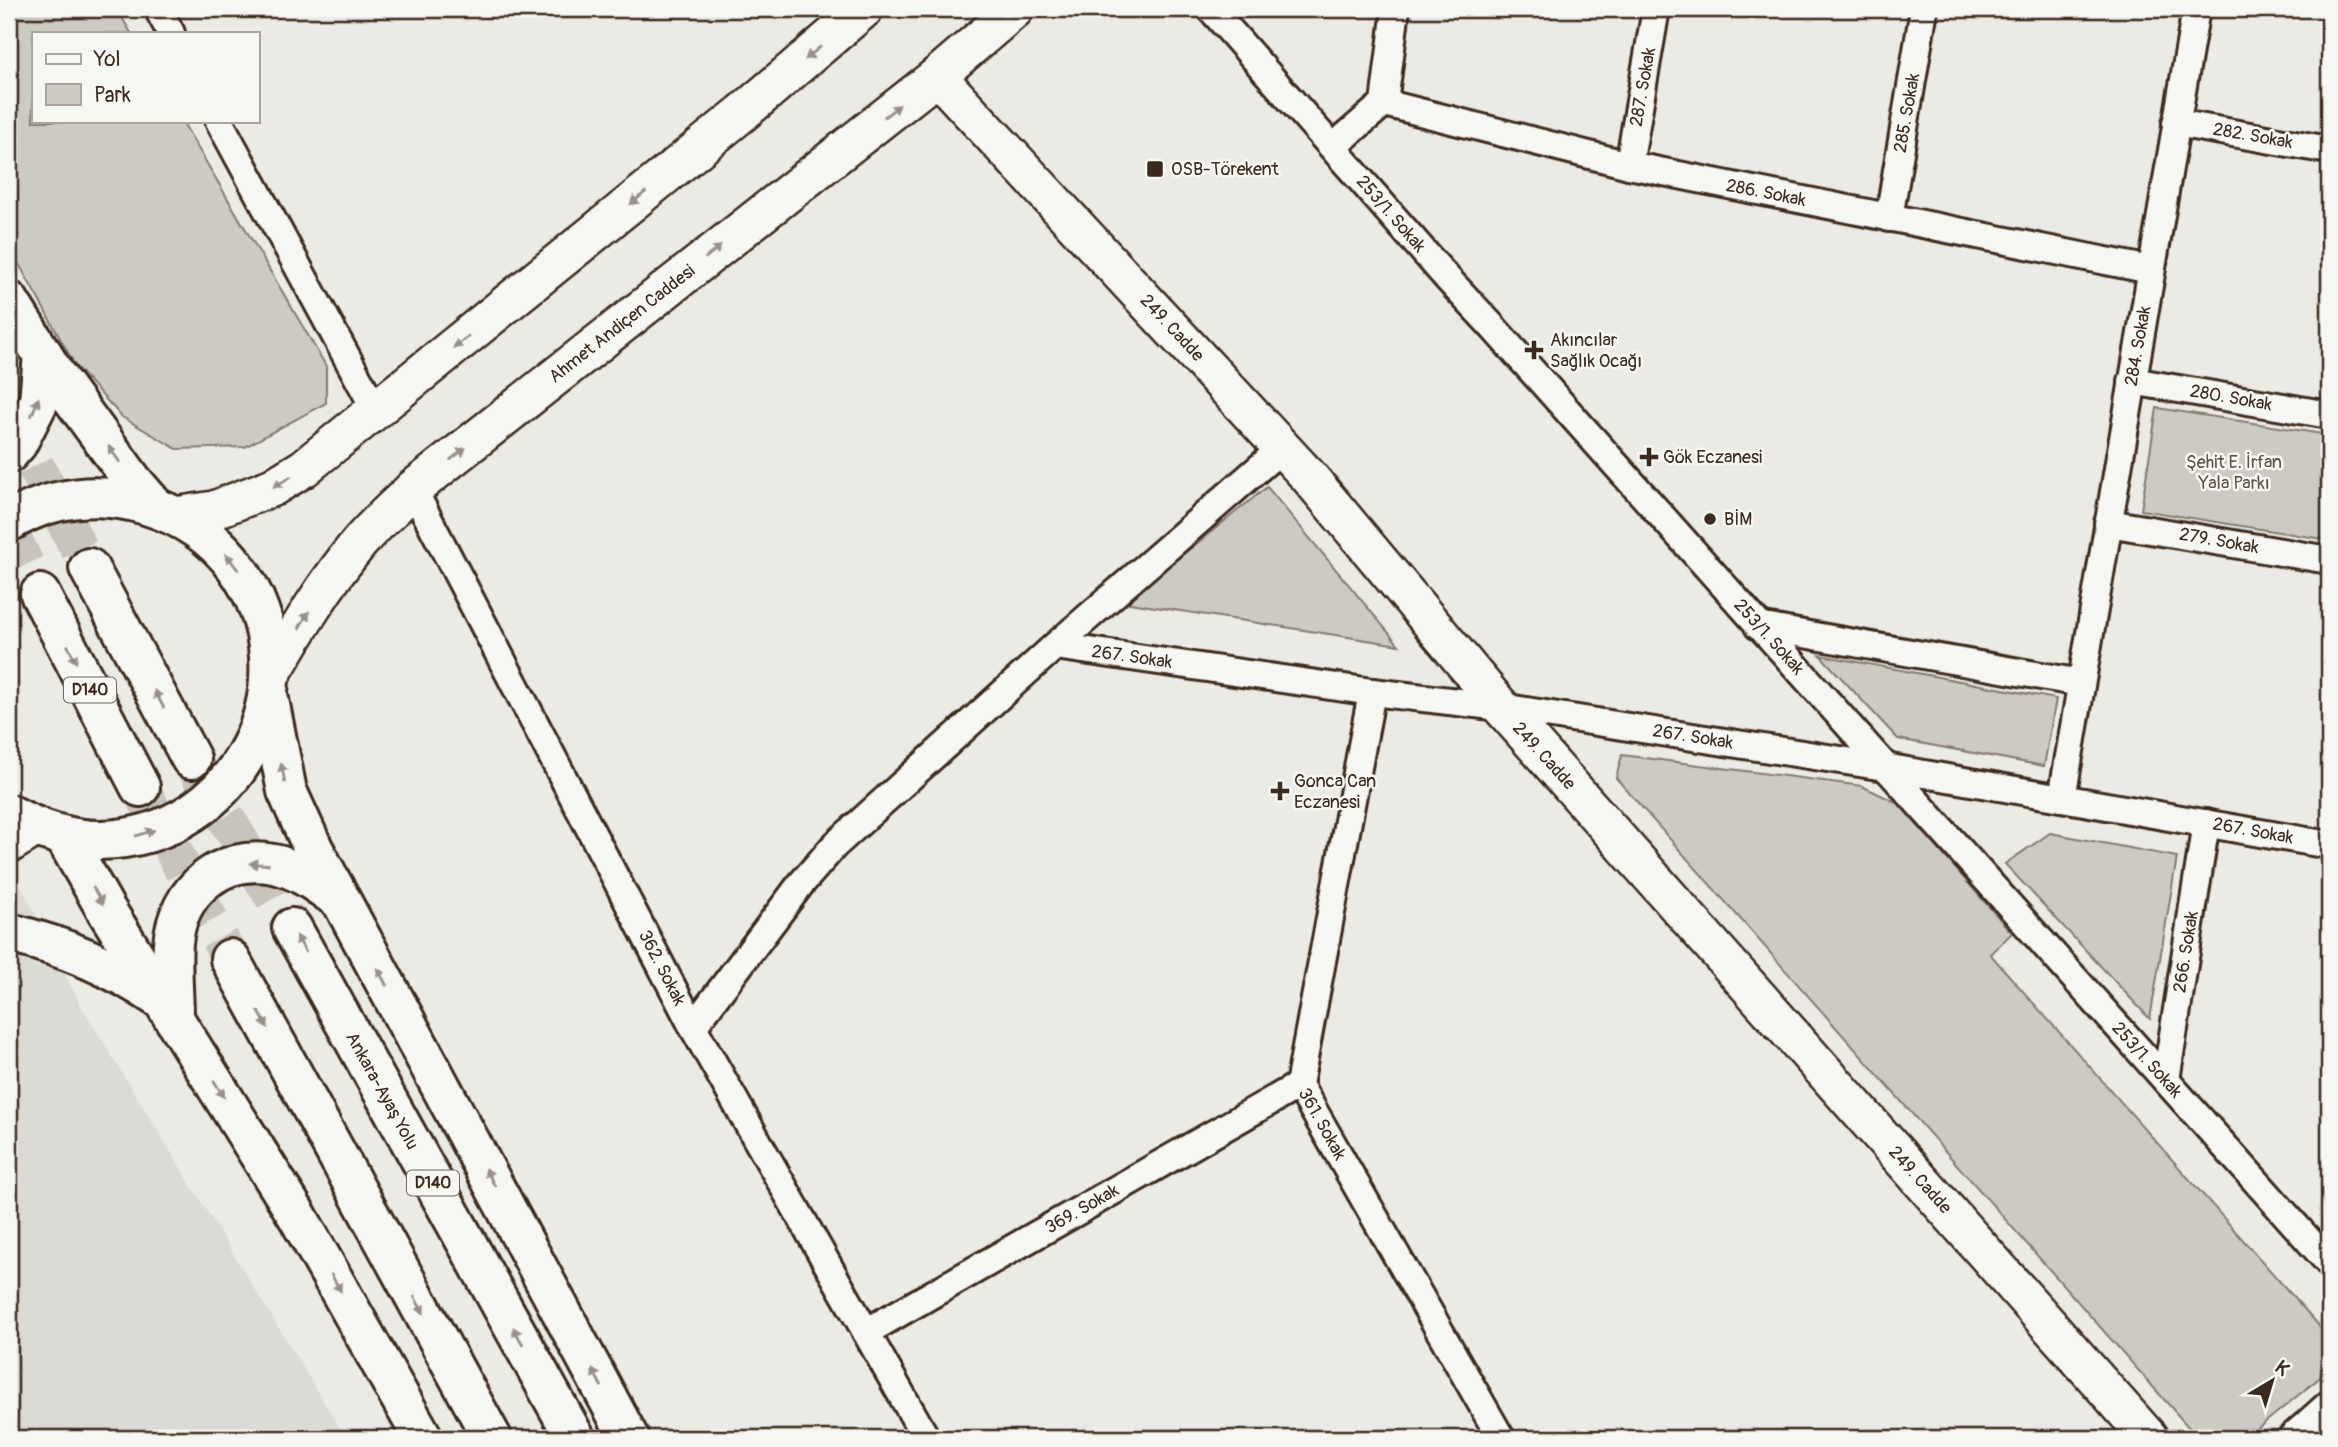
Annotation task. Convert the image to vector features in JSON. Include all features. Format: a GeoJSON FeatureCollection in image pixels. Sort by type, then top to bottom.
{"type":"FeatureCollection","features":[{"type":"Feature","properties":{"kind":"highway"},"geometry":{"type":"LineString","coordinates":[[9,301],[132,480],[165,512]]}},
{"type":"Feature","properties":{"kind":"highway"},"geometry":{"type":"LineString","coordinates":[[9,453],[17,444],[39,401],[43,354]]}},
{"type":"Feature","properties":{"kind":"highway"},"geometry":{"type":"LineString","coordinates":[[9,522],[21,514],[56,501],[92,496],[129,499],[165,512],[197,528],[226,554],[248,584],[263,620],[270,657],[269,687],[260,729],[244,759],[223,787],[197,809],[167,826],[133,836],[99,840],[29,831]]}},
{"type":"Feature","properties":{"kind":"highway"},"geometry":{"type":"LineString","coordinates":[[89,568],[191,759]]}},
{"type":"Feature","properties":{"kind":"highway","name":"D140"},"geometry":{"type":"LineString","coordinates":[[40,594],[140,787]]}},
{"type":"Feature","properties":{"kind":"highway"},"geometry":{"type":"LineString","coordinates":[[269,687],[287,791],[342,902],[629,1438]]}},
{"type":"Feature","properties":{"kind":"highway"},"geometry":{"type":"LineString","coordinates":[[29,831],[105,908],[298,1217],[424,1438]]}},
{"type":"Feature","properties":{"kind":"highway"},"geometry":{"type":"LineString","coordinates":[[169,1010],[173,943],[181,911],[190,894],[218,870],[246,863],[274,864],[302,874],[342,902]]}},
{"type":"Feature","properties":{"kind":"highway","name":"Ankara-Ayaş Yolu"},"geometry":{"type":"LineString","coordinates":[[292,928],[575,1438]]}},
{"type":"Feature","properties":{"kind":"highway"},"geometry":{"type":"LineString","coordinates":[[9,933],[72,951],[104,965],[134,981],[169,1010]]}},
{"type":"Feature","properties":{"kind":"highway"},"geometry":{"type":"LineString","coordinates":[[230,959],[492,1438]]}},
{"type":"Feature","properties":{"kind":"main road"},"geometry":{"type":"LineString","coordinates":[[165,512],[214,510],[272,487],[304,468],[741,114],[864,9]]}},
{"type":"Feature","properties":{"kind":"main road","name":"Ahmet Andiçen Caddesi"},"geometry":{"type":"LineString","coordinates":[[269,687],[316,601],[334,576],[361,541],[413,489],[937,76],[1015,9]]}},
{"type":"Feature","properties":{"kind":"main road","name":"249. Cadde"},"geometry":{"type":"LineString","coordinates":[[937,76],[1282,448],[1501,707],[2149,1438]]}},
{"type":"Feature","properties":{"kind":"street"},"geometry":{"type":"LineString","coordinates":[[158,9],[170,32]]}},
{"type":"Feature","properties":{"kind":"street","name":"253/1. Sokak"},"geometry":{"type":"LineString","coordinates":[[1211,9],[1446,277],[2329,1263]]}},
{"type":"Feature","properties":{"kind":"street"},"geometry":{"type":"LineString","coordinates":[[1333,147],[1384,103],[1396,9]]}},
{"type":"Feature","properties":{"kind":"street","name":"287. Sokak"},"geometry":{"type":"LineString","coordinates":[[1629,165],[1656,9]]}},
{"type":"Feature","properties":{"kind":"street","name":"285. Sokak"},"geometry":{"type":"LineString","coordinates":[[1889,218],[1924,9]]}},
{"type":"Feature","properties":{"kind":"street","name":"284. Sokak"},"geometry":{"type":"LineString","coordinates":[[2062,798],[2196,9]]}},
{"type":"Feature","properties":{"kind":"street","name":"286. Sokak"},"geometry":{"type":"LineString","coordinates":[[1384,103],[1629,165],[2151,270]]}},
{"type":"Feature","properties":{"kind":"street"},"geometry":{"type":"LineString","coordinates":[[220,122],[376,411]]}},
{"type":"Feature","properties":{"kind":"street","name":"282. Sokak"},"geometry":{"type":"LineString","coordinates":[[2176,123],[2329,150]]}},
{"type":"Feature","properties":{"kind":"street","name":"280. Sokak"},"geometry":{"type":"LineString","coordinates":[[2132,381],[2329,415]]}},
{"type":"Feature","properties":{"kind":"street","name":"267. Sokak"},"geometry":{"type":"LineString","coordinates":[[693,1027],[800,885],[834,846],[1055,646],[1282,448]]}},
{"type":"Feature","properties":{"kind":"street","name":"362. Sokak"},"geometry":{"type":"LineString","coordinates":[[413,489],[693,1027],[926,1438]]}},
{"type":"Feature","properties":{"kind":"street","name":"279. Sokak"},"geometry":{"type":"LineString","coordinates":[[2108,523],[2329,560]]}},
{"type":"Feature","properties":{"kind":"street"},"geometry":{"type":"LineString","coordinates":[[1758,625],[2081,683]]}},
{"type":"Feature","properties":{"kind":"street","name":"267. Sokak"},"geometry":{"type":"LineString","coordinates":[[1055,646],[1372,692],[1501,707],[1885,767],[2329,845]]}},
{"type":"Feature","properties":{"kind":"street","name":"361. Sokak"},"geometry":{"type":"LineString","coordinates":[[1372,692],[1299,1085],[1501,1438]]}},
{"type":"Feature","properties":{"kind":"street","name":"266. Sokak"},"geometry":{"type":"LineString","coordinates":[[2166,1080],[2206,823]]}},
{"type":"Feature","properties":{"kind":"street","name":"369. Sokak"},"geometry":{"type":"LineString","coordinates":[[866,1332],[1299,1085]]}},
{"type":"Feature","properties":{"kind":"street"},"geometry":{"type":"LineString","coordinates":[[2291,1438],[2329,1404]]}},
{"type":"Feature","properties":{"kind":"shaded area"},"geometry":{"type":"Polygon","coordinates":[[[9,862],[80,1004],[346,1438],[9,1438],[9,862]]]}},
{"type":"Feature","properties":{"kind":"green space"},"geometry":{"type":"Polygon","coordinates":[[[9,9],[117,9],[130,32],[32,32],[32,122],[183,122],[326,366],[326,403],[245,447],[177,449],[122,417],[76,367],[9,246],[9,9]]]}},
{"type":"Feature","properties":{"kind":"green space","name":"Şehit E. İrfan Yala Parkı"},"geometry":{"type":"Polygon","coordinates":[[[2157,408],[2329,435],[2329,540],[2141,510],[2157,408]]]}},
{"type":"Feature","properties":{"kind":"green space"},"geometry":{"type":"Polygon","coordinates":[[[1267,487],[1399,645],[1124,602],[1267,487]]]}},
{"type":"Feature","properties":{"kind":"green space"},"geometry":{"type":"Polygon","coordinates":[[[1820,655],[2056,699],[2044,766],[1898,739],[1820,655]]]}},
{"type":"Feature","properties":{"kind":"green space"},"geometry":{"type":"Polygon","coordinates":[[[1622,755],[1862,786],[1898,803],[2012,933],[1990,954],[2329,1337],[2329,1370],[2246,1438],[2198,1438],[1616,778],[1622,755]]]}},
{"type":"Feature","properties":{"kind":"green space"},"geometry":{"type":"Polygon","coordinates":[[[2050,833],[2177,857],[2150,1019],[2005,864],[2050,833]]]}},
{"type":"Feature","properties":{"kind":"tunnel"},"geometry":{"type":"LineString","coordinates":[[9,415],[89,568]]}},
{"type":"Feature","properties":{"kind":"tunnel"},"geometry":{"type":"LineString","coordinates":[[9,531],[40,594]]}},
{"type":"Feature","properties":{"kind":"tunnel"},"geometry":{"type":"LineString","coordinates":[[196,768],[292,928]]}},
{"type":"Feature","properties":{"kind":"tunnel"},"geometry":{"type":"LineString","coordinates":[[140,787],[230,959]]}},
{"type":"Feature","properties":{"kind":"place","name":"OSB-Törekent"},"geometry":{"type":"Point","coordinates":[1155,169]}},
{"type":"Feature","properties":{"kind":"place","name":"Akıncılar Sağlık Ocağı"},"geometry":{"type":"Point","coordinates":[1534,350]}},
{"type":"Feature","properties":{"kind":"place","name":"Gök Eczanesi"},"geometry":{"type":"Point","coordinates":[1649,457]}},
{"type":"Feature","properties":{"kind":"place","name":"BİM"},"geometry":{"type":"Point","coordinates":[1710,519]}},
{"type":"Feature","properties":{"kind":"place","name":"Gonca Can Eczanesi"},"geometry":{"type":"Point","coordinates":[1280,791]}}]}
